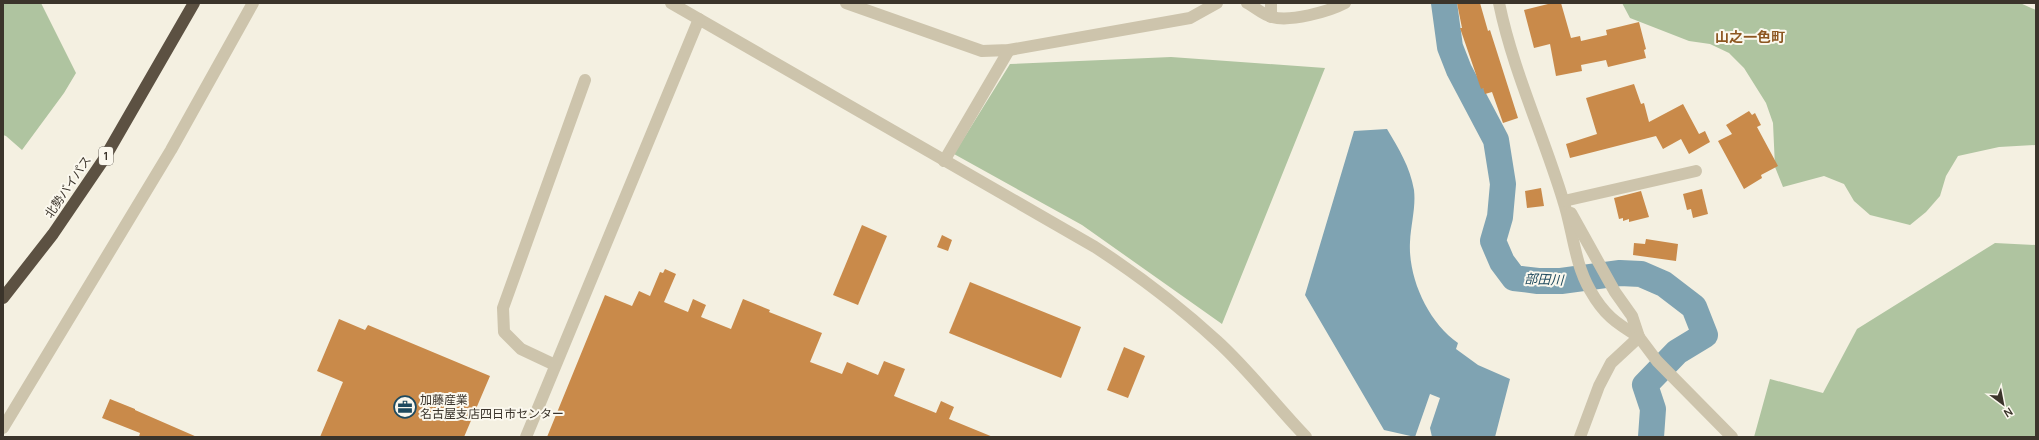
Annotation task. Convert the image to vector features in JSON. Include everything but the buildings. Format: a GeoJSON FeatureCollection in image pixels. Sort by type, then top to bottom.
{"type":"FeatureCollection","features":[{"type":"Feature","properties":{"kind":"highway","name":"北勢バイパス"},"geometry":{"type":"LineString","coordinates":[[3,298],[53,234],[104,159],[194,3]]}},
{"type":"Feature","properties":{"kind":"street"},"geometry":{"type":"LineString","coordinates":[[3,428],[151,184],[253,3]]}},
{"type":"Feature","properties":{"kind":"street"},"geometry":{"type":"LineString","coordinates":[[671,3],[1095,247],[1130,269],[1172,301],[1218,342],[1306,437]]}},
{"type":"Feature","properties":{"kind":"street"},"geometry":{"type":"LineString","coordinates":[[846,3],[982,51],[1009,50],[1190,18],[1196,8],[1216,3]]}},
{"type":"Feature","properties":{"kind":"street"},"geometry":{"type":"LineString","coordinates":[[1247,3],[1271,17],[1286,18],[1337,7],[1345,3]]}},
{"type":"Feature","properties":{"kind":"street"},"geometry":{"type":"LineString","coordinates":[[1271,3],[1271,17]]}},
{"type":"Feature","properties":{"kind":"street"},"geometry":{"type":"LineString","coordinates":[[1499,3],[1522,81],[1564,201],[1579,266],[1590,290],[1612,320],[1639,337]]}},
{"type":"Feature","properties":{"kind":"street"},"geometry":{"type":"LineString","coordinates":[[526,437],[699,19]]}},
{"type":"Feature","properties":{"kind":"street"},"geometry":{"type":"LineString","coordinates":[[944,161],[1009,50]]}},
{"type":"Feature","properties":{"kind":"street"},"geometry":{"type":"LineString","coordinates":[[555,365],[521,349],[504,332],[502,308],[585,80]]}},
{"type":"Feature","properties":{"kind":"street"},"geometry":{"type":"LineString","coordinates":[[1564,201],[1696,170]]}},
{"type":"Feature","properties":{"kind":"street"},"geometry":{"type":"LineString","coordinates":[[1564,201],[1615,292],[1632,316],[1639,337],[1657,361],[1732,437]]}},
{"type":"Feature","properties":{"kind":"street"},"geometry":{"type":"LineString","coordinates":[[1580,437],[1599,386],[1611,363],[1639,337]]}},
{"type":"Feature","properties":{"kind":"green space"},"geometry":{"type":"Polygon","coordinates":[[[3,3],[41,3],[76,73],[64,93],[22,150],[3,135],[3,3]]]}},
{"type":"Feature","properties":{"kind":"green space"},"geometry":{"type":"Polygon","coordinates":[[[1622,3],[2020,3],[2036,10],[2036,145],[1999,147],[1958,156],[1946,176],[1940,196],[1926,212],[1910,225],[1870,215],[1854,201],[1844,184],[1824,176],[1783,187],[1775,167],[1773,123],[1766,103],[1744,68],[1729,53],[1710,44],[1689,41],[1630,18],[1622,3]]]}},
{"type":"Feature","properties":{"kind":"green space"},"geometry":{"type":"Polygon","coordinates":[[[1171,57],[1325,68],[1222,324],[1082,225],[954,154],[1010,64],[1171,57]]]}},
{"type":"Feature","properties":{"kind":"green space"},"geometry":{"type":"Polygon","coordinates":[[[1995,243],[2036,245],[2036,437],[1754,437],[1770,379],[1823,393],[1857,329],[1995,243]]]}},
{"type":"Feature","properties":{"kind":"water"},"geometry":{"type":"Polygon","coordinates":[[[1387,129],[1407,166],[1414,190],[1410,256],[1416,284],[1422,298],[1438,323],[1447,334],[1458,343],[1456,349],[1478,365],[1510,379],[1495,437],[1432,437],[1430,428],[1440,398],[1430,394],[1415,437],[1384,430],[1305,295],[1354,131],[1387,129]]]}},
{"type":"Feature","properties":{"kind":"waterway","name":"部田川"},"geometry":{"type":"LineString","coordinates":[[1444,3],[1450,47],[1459,70],[1496,140],[1503,184],[1500,217],[1493,241],[1502,262],[1514,278],[1538,281],[1561,281],[1620,273],[1641,274],[1664,284],[1694,307],[1705,335],[1677,352],[1645,385],[1653,409],[1651,437]]}},
{"type":"Feature","properties":{"kind":"place","name":"加藤産業 名古屋支店四日市センター"},"geometry":{"type":"Point","coordinates":[405,407]}},
{"type":"Feature","properties":{"kind":"district","name":"山之一色町"},"geometry":{"type":"Point","coordinates":[1750,37]}}]}
